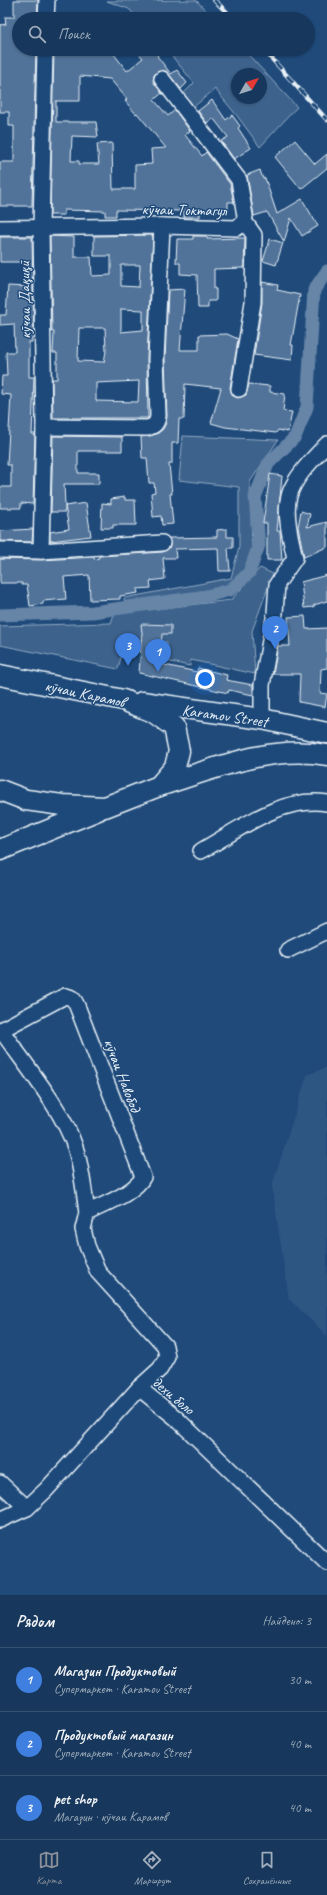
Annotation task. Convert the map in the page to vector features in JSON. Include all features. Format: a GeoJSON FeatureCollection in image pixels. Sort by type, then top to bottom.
{"type":"FeatureCollection","features":[{"type":"Feature","properties":{"kind":"main road","name":"кӯчаи Карамов"},"geometry":{"type":"LineString","coordinates":[[0,675],[123,700],[153,712],[174,727],[179,751],[174,767],[159,786],[105,808],[62,805],[26,800],[0,790]]}},
{"type":"Feature","properties":{"kind":"main road","name":"Karamov Street"},"geometry":{"type":"LineString","coordinates":[[123,700],[262,719],[327,733]]}},
{"type":"Feature","properties":{"kind":"main road","name":"Karamov Street"},"geometry":{"type":"LineString","coordinates":[[159,786],[274,753],[327,755]]}},
{"type":"Feature","properties":{"kind":"main road"},"geometry":{"type":"LineString","coordinates":[[0,850],[105,808]]}},
{"type":"Feature","properties":{"kind":"street"},"geometry":{"type":"LineString","coordinates":[[46,12],[47,0]]}},
{"type":"Feature","properties":{"kind":"street","name":"кӯчаи Дақиқӣ"},"geometry":{"type":"LineString","coordinates":[[41,550],[44,427],[41,227],[45,56]]}},
{"type":"Feature","properties":{"kind":"street","name":"кӯчаи Токтагул"},"geometry":{"type":"LineString","coordinates":[[0,228],[162,226],[237,228],[244,221],[245,216],[239,180],[162,79]]}},
{"type":"Feature","properties":{"kind":"street"},"geometry":{"type":"LineString","coordinates":[[240,389],[253,302],[254,235],[244,221]]}},
{"type":"Feature","properties":{"kind":"street"},"geometry":{"type":"LineString","coordinates":[[44,427],[147,428],[154,426],[157,422],[156,359],[162,226]]}},
{"type":"Feature","properties":{"kind":"street"},"geometry":{"type":"LineString","coordinates":[[262,719],[262,685],[275,613],[277,584],[295,558],[288,525],[289,496],[304,469],[327,444]]}},
{"type":"Feature","properties":{"kind":"street"},"geometry":{"type":"LineString","coordinates":[[0,550],[41,550],[162,543]]}},
{"type":"Feature","properties":{"kind":"street"},"geometry":{"type":"LineString","coordinates":[[201,851],[268,812],[299,804],[318,802],[327,803]]}},
{"type":"Feature","properties":{"kind":"street"},"geometry":{"type":"LineString","coordinates":[[288,950],[327,931]]}},
{"type":"Feature","properties":{"kind":"street","name":"кӯчаи Навобод"},"geometry":{"type":"LineString","coordinates":[[87,1213],[133,1188],[139,1184],[143,1176],[77,1006],[74,1000],[65,996],[1,1030],[43,1089],[63,1122],[74,1146],[81,1172],[87,1213],[83,1229],[87,1246],[98,1272],[165,1346],[167,1357],[160,1369],[139,1388]]}},
{"type":"Feature","properties":{"kind":"street","name":"дехи боло"},"geometry":{"type":"LineString","coordinates":[[0,1520],[27,1508],[46,1490],[139,1388],[176,1418],[327,1563]]}},
{"type":"Feature","properties":{"kind":"street"},"geometry":{"type":"LineString","coordinates":[[0,1483],[27,1508]]}},
{"type":"Feature","properties":{"kind":"shaded area"},"geometry":{"type":"Polygon","coordinates":[[[196,0],[207,12],[132,12],[129,9],[107,1],[196,0]]]}},
{"type":"Feature","properties":{"kind":"shaded area"},"geometry":{"type":"Polygon","coordinates":[[[172,56],[250,56],[261,68],[231,68],[231,104],[267,104],[267,75],[297,107],[260,147],[215,89],[191,109],[181,96],[194,83],[172,56]]]}},
{"type":"Feature","properties":{"kind":"shaded area"},"geometry":{"type":"Polygon","coordinates":[[[183,436],[278,440],[250,482],[252,549],[244,570],[230,586],[125,605],[124,598],[231,578],[239,547],[239,487],[179,480],[183,436]]]}},
{"type":"Feature","properties":{"kind":"shaded area"},"geometry":{"type":"Polygon","coordinates":[[[260,568],[273,574],[252,631],[255,674],[191,660],[190,666],[166,661],[167,642],[136,640],[133,658],[121,657],[118,669],[0,645],[0,626],[111,623],[114,614],[231,600],[260,568]]]}},
{"type":"Feature","properties":{"kind":"shaded area"},"geometry":{"type":"Polygon","coordinates":[[[327,1067],[327,1336],[289,1299],[272,1186],[307,1075],[327,1067]]]}},
{"type":"Feature","properties":{"kind":"building"},"geometry":{"type":"Polygon","coordinates":[[[14,0],[38,0],[37,12],[14,12],[14,0]]]}},
{"type":"Feature","properties":{"kind":"building"},"geometry":{"type":"Polygon","coordinates":[[[5,17],[12,17],[12,56],[36,56],[32,206],[0,206],[0,162],[14,162],[14,126],[9,126],[9,112],[0,112],[0,25],[6,24],[5,17]]]}},
{"type":"Feature","properties":{"kind":"building"},"geometry":{"type":"Polygon","coordinates":[[[54,56],[115,56],[127,71],[143,58],[141,56],[157,56],[171,74],[177,70],[187,83],[181,89],[166,71],[157,72],[154,75],[153,81],[162,93],[154,100],[168,116],[175,110],[190,131],[185,135],[202,156],[206,152],[230,184],[234,202],[228,202],[228,211],[200,211],[200,217],[184,217],[184,211],[116,210],[116,216],[105,216],[105,211],[64,210],[64,215],[50,215],[54,56]],[[80,76],[80,101],[56,101],[56,122],[96,122],[98,137],[72,136],[71,161],[79,161],[79,164],[99,164],[97,144],[112,143],[113,189],[135,189],[135,165],[152,164],[151,149],[166,148],[125,101],[127,99],[110,79],[80,76]]]}},
{"type":"Feature","properties":{"kind":"building"},"geometry":{"type":"Polygon","coordinates":[[[212,100],[226,120],[232,115],[240,126],[238,128],[251,148],[234,159],[221,141],[228,137],[213,118],[207,123],[198,111],[212,100]]]}},
{"type":"Feature","properties":{"kind":"building"},"geometry":{"type":"Polygon","coordinates":[[[295,140],[315,164],[327,154],[327,168],[301,189],[275,157],[295,140]]]}},
{"type":"Feature","properties":{"kind":"building"},"geometry":{"type":"Polygon","coordinates":[[[260,170],[263,179],[265,178],[277,214],[302,199],[318,226],[302,236],[291,218],[284,242],[267,212],[254,216],[247,175],[260,170]]]}},
{"type":"Feature","properties":{"kind":"building"},"geometry":{"type":"Polygon","coordinates":[[[153,235],[147,359],[148,418],[53,418],[52,379],[57,379],[57,353],[53,353],[54,332],[52,332],[50,236],[74,237],[74,257],[91,257],[92,276],[111,275],[111,256],[94,256],[94,236],[153,235]],[[121,265],[121,286],[139,287],[140,265],[121,265]],[[121,309],[121,332],[143,330],[143,310],[121,309]],[[79,328],[78,361],[104,362],[106,351],[105,328],[79,328]],[[139,381],[96,383],[96,401],[138,402],[139,381]]]}},
{"type":"Feature","properties":{"kind":"building"},"geometry":{"type":"Polygon","coordinates":[[[193,236],[207,236],[207,239],[245,238],[244,268],[214,269],[214,289],[216,289],[216,301],[208,301],[208,308],[198,308],[197,275],[180,274],[180,263],[176,263],[177,239],[193,239],[193,236]]]}},
{"type":"Feature","properties":{"kind":"building"},"geometry":{"type":"Polygon","coordinates":[[[0,237],[32,237],[34,333],[32,333],[32,342],[29,342],[29,377],[34,377],[32,434],[35,434],[33,504],[21,503],[21,508],[0,508],[0,487],[11,487],[11,465],[7,465],[11,395],[1,394],[2,376],[7,376],[6,352],[15,352],[14,324],[0,325],[0,315],[6,315],[8,286],[27,287],[27,262],[0,262],[0,237]]]}},
{"type":"Feature","properties":{"kind":"building"},"geometry":{"type":"Polygon","coordinates":[[[270,239],[283,243],[276,265],[263,261],[270,239]]]}},
{"type":"Feature","properties":{"kind":"building"},"geometry":{"type":"Polygon","coordinates":[[[262,282],[278,285],[277,290],[300,295],[291,345],[293,345],[292,360],[254,355],[262,303],[262,282]]]}},
{"type":"Feature","properties":{"kind":"building"},"geometry":{"type":"Polygon","coordinates":[[[185,289],[180,350],[199,350],[199,335],[227,334],[238,339],[230,388],[233,396],[238,398],[246,395],[249,384],[270,386],[270,392],[285,394],[283,411],[292,412],[288,432],[278,430],[276,433],[225,427],[211,423],[221,388],[185,384],[184,419],[179,419],[178,443],[172,443],[172,464],[169,464],[173,524],[162,525],[161,516],[153,517],[151,493],[155,492],[154,483],[149,483],[147,458],[142,458],[141,437],[157,434],[163,429],[166,423],[165,359],[168,290],[185,289]]]}},
{"type":"Feature","properties":{"kind":"building"},"geometry":{"type":"Polygon","coordinates":[[[53,436],[122,437],[122,451],[78,451],[78,473],[99,473],[99,484],[64,484],[65,512],[51,512],[53,436]]]}},
{"type":"Feature","properties":{"kind":"building"},"geometry":{"type":"Polygon","coordinates":[[[270,474],[282,476],[277,531],[280,531],[282,560],[267,560],[267,523],[263,523],[270,474]]]}},
{"type":"Feature","properties":{"kind":"building"},"geometry":{"type":"Polygon","coordinates":[[[125,497],[125,500],[135,500],[136,525],[113,525],[113,528],[101,528],[102,503],[111,504],[111,499],[125,497]]]}},
{"type":"Feature","properties":{"kind":"building"},"geometry":{"type":"Polygon","coordinates":[[[86,503],[91,536],[50,541],[50,532],[69,529],[65,506],[86,503]]]}},
{"type":"Feature","properties":{"kind":"building"},"geometry":{"type":"Polygon","coordinates":[[[301,511],[310,514],[307,527],[327,522],[327,547],[304,557],[298,527],[301,511]]]}},
{"type":"Feature","properties":{"kind":"building"},"geometry":{"type":"Polygon","coordinates":[[[33,529],[32,542],[0,541],[0,531],[33,529]]]}},
{"type":"Feature","properties":{"kind":"building"},"geometry":{"type":"Polygon","coordinates":[[[227,529],[227,537],[233,537],[233,548],[228,548],[230,571],[219,571],[218,548],[175,549],[176,558],[163,558],[165,579],[150,581],[151,588],[137,589],[138,593],[120,596],[120,599],[90,600],[89,575],[64,577],[66,599],[43,601],[43,604],[30,606],[27,585],[22,585],[22,583],[0,583],[0,559],[41,560],[94,557],[94,559],[99,558],[99,556],[163,552],[170,547],[169,538],[217,537],[217,530],[227,529]]]}},
{"type":"Feature","properties":{"kind":"building"},"geometry":{"type":"Polygon","coordinates":[[[327,575],[327,601],[314,605],[314,607],[304,608],[301,582],[327,575]]]}},
{"type":"Feature","properties":{"kind":"building"},"geometry":{"type":"Polygon","coordinates":[[[305,616],[306,629],[327,628],[327,668],[321,669],[320,693],[327,694],[325,707],[299,702],[300,674],[273,674],[278,646],[290,646],[288,617],[305,616]]]}},
{"type":"Feature","properties":{"kind":"building"},"geometry":{"type":"Polygon","coordinates":[[[141,624],[171,625],[171,634],[162,634],[160,664],[197,672],[198,668],[227,675],[226,680],[253,685],[253,695],[229,690],[228,693],[139,673],[142,633],[141,624]]]}},
{"type":"Feature","properties":{"kind":"waterway"},"geometry":{"type":"LineString","coordinates":[[0,615],[93,612],[207,596],[230,590],[249,573],[259,545],[255,497],[268,464],[295,437],[307,407],[314,290],[327,271]]}},
{"type":"Feature","properties":{"kind":"railway"},"geometry":{"type":"LineString","coordinates":[[214,0],[227,12]]}},
{"type":"Feature","properties":{"kind":"railway"},"geometry":{"type":"LineString","coordinates":[[269,56],[327,120]]}},
{"type":"Feature","properties":{"kind":"place","name":"Продуктовый магазин"},"geometry":{"type":"Point","coordinates":[275,649]}},
{"type":"Feature","properties":{"kind":"place","name":"pet shop"},"geometry":{"type":"Point","coordinates":[128,666]}},
{"type":"Feature","properties":{"kind":"place","name":"Магазин Продуктовый"},"geometry":{"type":"Point","coordinates":[158,672]}}]}
